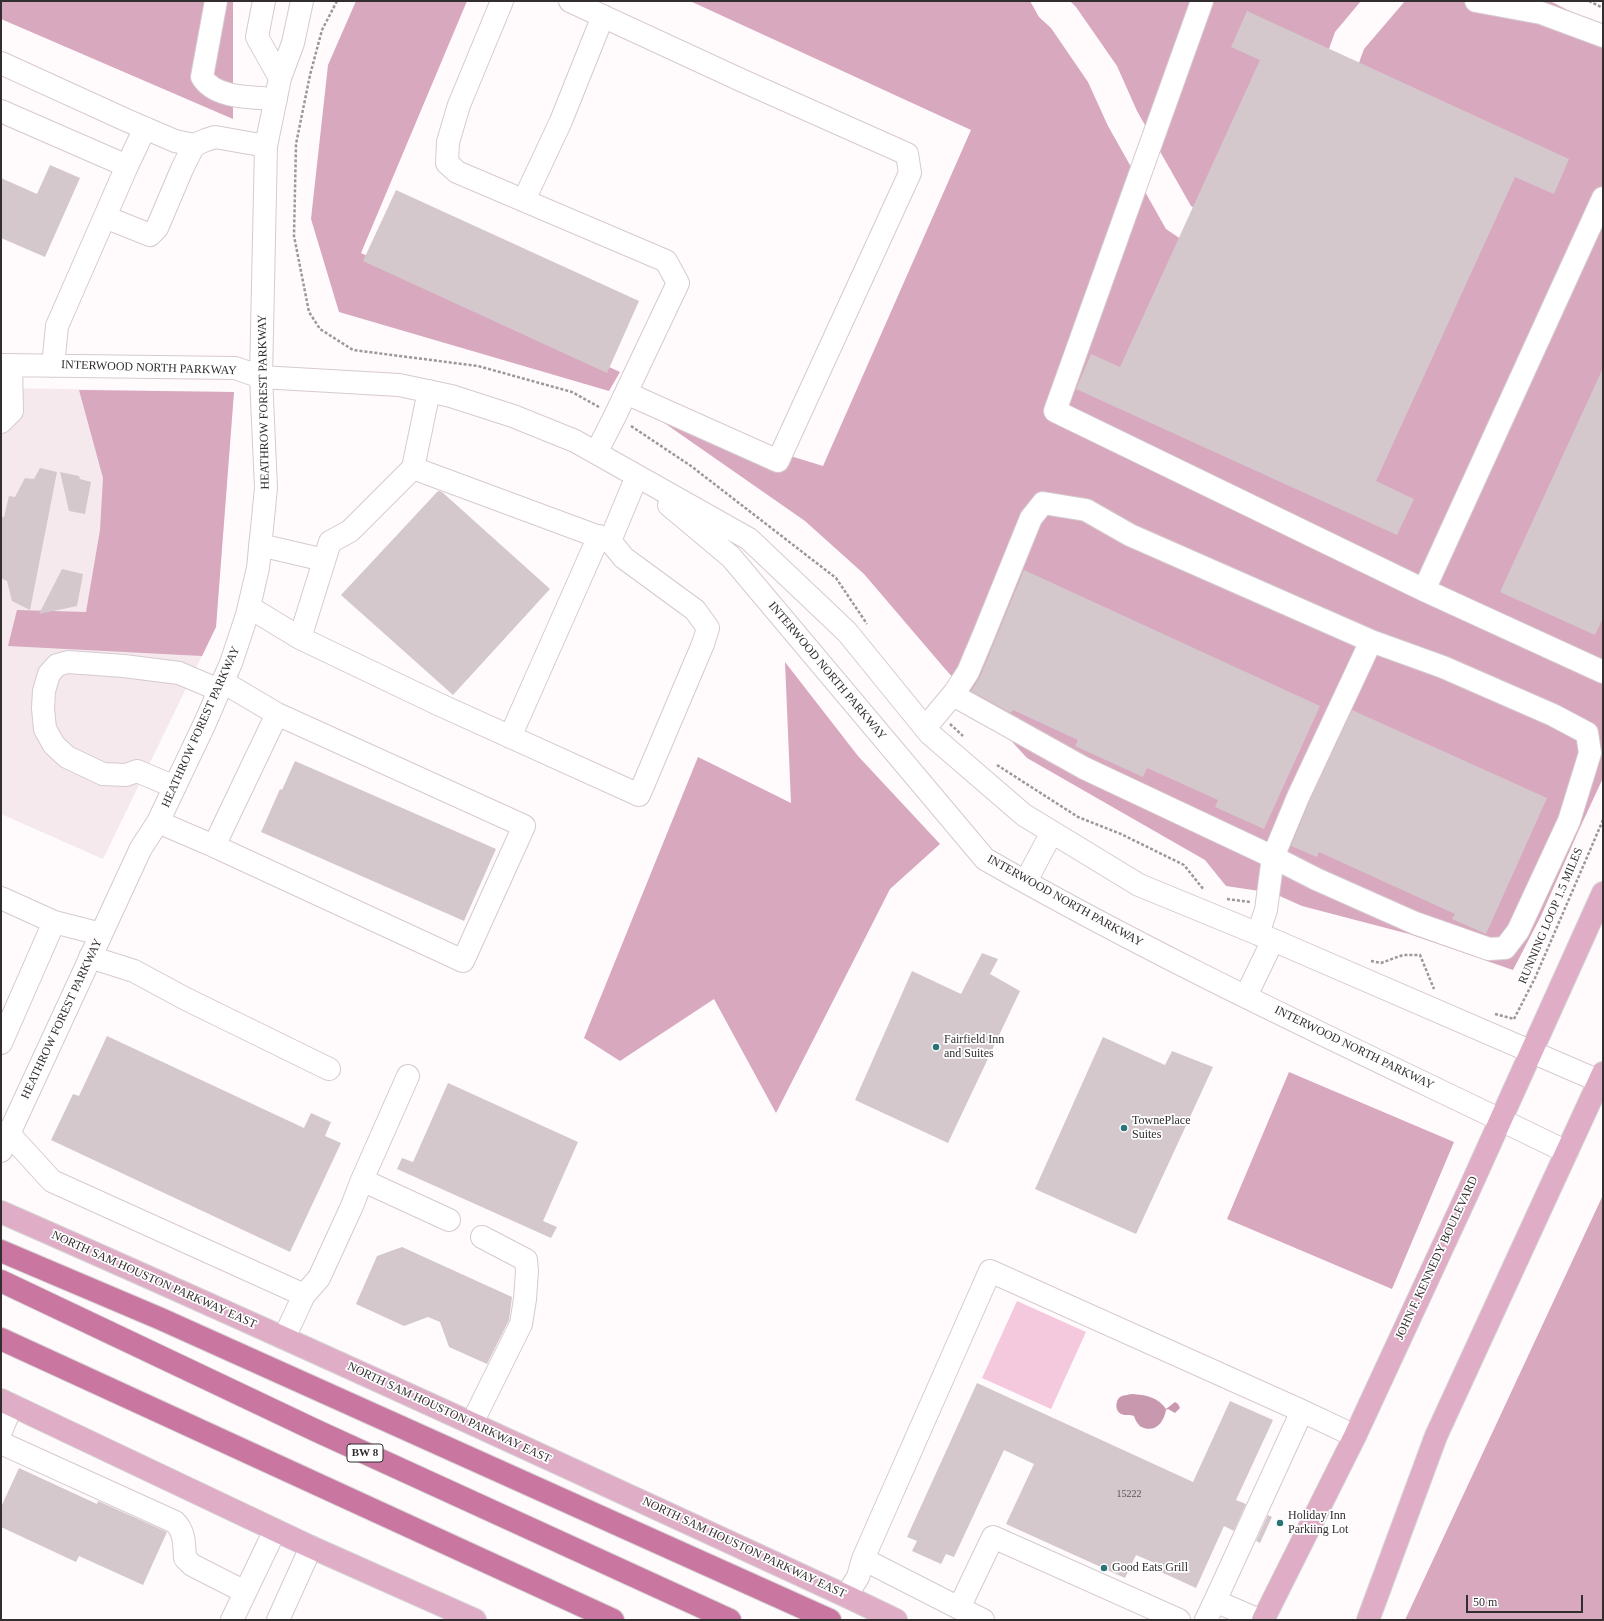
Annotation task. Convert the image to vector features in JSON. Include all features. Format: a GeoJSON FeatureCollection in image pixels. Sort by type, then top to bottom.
{"type":"FeatureCollection","features":[{"type":"Feature","properties":{"kind":"highway"},"geometry":{"type":"LineString","coordinates":[[1,1252],[161,1319],[830,1620]]}},
{"type":"Feature","properties":{"kind":"highway","name":"BW 8"},"geometry":{"type":"LineString","coordinates":[[1,1281],[317,1431],[730,1620]]}},
{"type":"Feature","properties":{"kind":"highway"},"geometry":{"type":"LineString","coordinates":[[1,1339],[613,1620]]}},
{"type":"Feature","properties":{"kind":"main road","name":"JOHN F. KENNEDY BOULEVARD"},"geometry":{"type":"LineString","coordinates":[[1263,1620],[1355,1436],[1603,893]]}},
{"type":"Feature","properties":{"kind":"main road"},"geometry":{"type":"LineString","coordinates":[[1368,1620],[1436,1436],[1601,1077]]}},
{"type":"Feature","properties":{"kind":"main road","name":"NORTH SAM HOUSTON PARKWAY EAST"},"geometry":{"type":"LineString","coordinates":[[1,1212],[472,1423],[896,1620]]}},
{"type":"Feature","properties":{"kind":"main road"},"geometry":{"type":"LineString","coordinates":[[6,1403],[275,1530],[475,1620]]}},
{"type":"Feature","properties":{"kind":"street"},"geometry":{"type":"LineString","coordinates":[[216,1],[202,77],[206,83],[217,91],[276,100]]}},
{"type":"Feature","properties":{"kind":"street"},"geometry":{"type":"LineString","coordinates":[[264,1],[257,37],[280,78]]}},
{"type":"Feature","properties":{"kind":"street","name":"HEATHROW FOREST PARKWAY"},"geometry":{"type":"LineString","coordinates":[[4,1139],[140,848],[158,822],[175,787],[231,663],[249,607],[258,568],[266,488],[261,377],[266,146],[280,78],[294,44],[302,1]]}},
{"type":"Feature","properties":{"kind":"street"},"geometry":{"type":"LineString","coordinates":[[502,1],[459,104],[448,142],[446,163],[457,172],[666,261],[678,283],[596,453]]}},
{"type":"Feature","properties":{"kind":"street"},"geometry":{"type":"LineString","coordinates":[[570,1],[743,81],[907,154],[910,173],[778,461],[626,393]]}},
{"type":"Feature","properties":{"kind":"street"},"geometry":{"type":"LineString","coordinates":[[1215,1],[1202,1],[1054,411],[1424,590],[1603,672]]}},
{"type":"Feature","properties":{"kind":"street"},"geometry":{"type":"LineString","coordinates":[[1476,1],[1541,13],[1603,36]]}},
{"type":"Feature","properties":{"kind":"street"},"geometry":{"type":"LineString","coordinates":[[524,200],[561,121],[603,16]]}},
{"type":"Feature","properties":{"kind":"street"},"geometry":{"type":"LineString","coordinates":[[1,63],[175,141],[194,145],[215,137],[266,146]]}},
{"type":"Feature","properties":{"kind":"street"},"geometry":{"type":"LineString","coordinates":[[1,110],[127,166]]}},
{"type":"Feature","properties":{"kind":"street"},"geometry":{"type":"LineString","coordinates":[[53,366],[57,326],[145,128]]}},
{"type":"Feature","properties":{"kind":"street"},"geometry":{"type":"LineString","coordinates":[[105,217],[150,235],[157,228],[194,145]]}},
{"type":"Feature","properties":{"kind":"street"},"geometry":{"type":"LineString","coordinates":[[1424,590],[1603,198]]}},
{"type":"Feature","properties":{"kind":"street"},"geometry":{"type":"LineString","coordinates":[[1,422],[12,411],[6,365]]}},
{"type":"Feature","properties":{"kind":"street","name":"INTERWOOD NORTH PARKWAY"},"geometry":{"type":"LineString","coordinates":[[6,365],[234,368],[261,377],[399,385],[451,396],[513,416],[575,441],[749,539],[846,632],[930,734],[1024,815],[1139,885],[1265,937],[1531,1051],[1601,1077]]}},
{"type":"Feature","properties":{"kind":"street"},"geometry":{"type":"LineString","coordinates":[[300,638],[330,542],[350,531],[413,468],[429,391]]}},
{"type":"Feature","properties":{"kind":"street"},"geometry":{"type":"LineString","coordinates":[[249,607],[300,638],[438,704],[639,795],[704,644],[708,628],[695,610],[624,558],[605,538],[413,468]]}},
{"type":"Feature","properties":{"kind":"street"},"geometry":{"type":"LineString","coordinates":[[510,737],[605,538],[637,476]]}},
{"type":"Feature","properties":{"kind":"street","name":"INTERWOOD NORTH PARKWAY"},"geometry":{"type":"LineString","coordinates":[[637,476],[731,557],[985,859],[1191,969],[1567,1152]]}},
{"type":"Feature","properties":{"kind":"street"},"geometry":{"type":"LineString","coordinates":[[925,728],[953,695],[968,672],[1031,518],[1043,503],[1086,510],[1130,535],[1371,641],[1443,666],[1552,715],[1587,733],[1590,753],[1569,821],[1518,931],[1505,948],[1488,949],[1415,923],[1316,879],[1273,857],[1084,768],[953,695]]}},
{"type":"Feature","properties":{"kind":"street"},"geometry":{"type":"LineString","coordinates":[[260,545],[324,560]]}},
{"type":"Feature","properties":{"kind":"street"},"geometry":{"type":"LineString","coordinates":[[1246,996],[1265,937],[1266,910],[1273,857],[1298,797],[1371,641]]}},
{"type":"Feature","properties":{"kind":"street"},"geometry":{"type":"LineString","coordinates":[[158,822],[214,846],[463,961],[524,826],[277,714],[221,686],[179,673],[124,666],[68,662],[58,665],[49,674],[44,691],[43,708],[45,729],[54,745],[67,757],[103,774],[126,774],[137,771],[175,787]]}},
{"type":"Feature","properties":{"kind":"street"},"geometry":{"type":"LineString","coordinates":[[214,846],[277,714]]}},
{"type":"Feature","properties":{"kind":"street"},"geometry":{"type":"LineString","coordinates":[[1026,882],[1052,832]]}},
{"type":"Feature","properties":{"kind":"street"},"geometry":{"type":"LineString","coordinates":[[1,898],[54,922],[101,934]]}},
{"type":"Feature","properties":{"kind":"street"},"geometry":{"type":"LineString","coordinates":[[1,1043],[54,922]]}},
{"type":"Feature","properties":{"kind":"street"},"geometry":{"type":"LineString","coordinates":[[90,957],[134,971],[329,1069]]}},
{"type":"Feature","properties":{"kind":"street"},"geometry":{"type":"LineString","coordinates":[[284,1338],[304,1295],[319,1278],[408,1076]]}},
{"type":"Feature","properties":{"kind":"street"},"geometry":{"type":"LineString","coordinates":[[4,1139],[52,1181],[304,1295]]}},
{"type":"Feature","properties":{"kind":"street"},"geometry":{"type":"LineString","coordinates":[[362,1180],[449,1220]]}},
{"type":"Feature","properties":{"kind":"street"},"geometry":{"type":"LineString","coordinates":[[472,1423],[521,1324],[527,1271],[526,1260],[482,1238]]}},
{"type":"Feature","properties":{"kind":"street"},"geometry":{"type":"LineString","coordinates":[[846,1596],[858,1577],[863,1558],[990,1271],[1355,1436]]}},
{"type":"Feature","properties":{"kind":"street"},"geometry":{"type":"LineString","coordinates":[[1,1431],[6,1403]]}},
{"type":"Feature","properties":{"kind":"street"},"geometry":{"type":"LineString","coordinates":[[1206,1620],[1302,1411]]}},
{"type":"Feature","properties":{"kind":"street"},"geometry":{"type":"LineString","coordinates":[[1,1443],[175,1522],[181,1528],[183,1535],[185,1558],[192,1565],[245,1592]]}},
{"type":"Feature","properties":{"kind":"street"},"geometry":{"type":"LineString","coordinates":[[232,1620],[275,1530]]}},
{"type":"Feature","properties":{"kind":"street"},"geometry":{"type":"LineString","coordinates":[[959,1608],[993,1537],[1179,1620]]}},
{"type":"Feature","properties":{"kind":"street"},"geometry":{"type":"LineString","coordinates":[[278,1620],[312,1547]]}},
{"type":"Feature","properties":{"kind":"street"},"geometry":{"type":"LineString","coordinates":[[863,1558],[983,1620]]}},
{"type":"Feature","properties":{"kind":"street"},"geometry":{"type":"LineString","coordinates":[[1215,1600],[1259,1620]]}},
{"type":"Feature","properties":{"kind":"path"},"geometry":{"type":"LineString","coordinates":[[1589,1],[1603,8]]}},
{"type":"Feature","properties":{"kind":"path","name":"RUNNING LOOP 1.5 MILES"},"geometry":{"type":"LineString","coordinates":[[1514,1019],[1535,978],[1603,820]]}},
{"type":"Feature","properties":{"kind":"shaded area"},"geometry":{"type":"Polygon","coordinates":[[[1,1],[233,1],[233,119],[1,19],[1,1]]]}},
{"type":"Feature","properties":{"kind":"shaded area"},"geometry":{"type":"Polygon","coordinates":[[[356,1],[467,1],[361,253],[620,372],[609,391],[339,312],[311,219],[328,65],[356,1]]]}},
{"type":"Feature","properties":{"kind":"shaded area"},"geometry":{"type":"Polygon","coordinates":[[[690,1],[1030,1],[1039,17],[1051,28],[1088,82],[1108,126],[1166,229],[1215,262],[1341,112],[1364,49],[1405,1],[1550,1],[1603,28],[1603,778],[1541,916],[1513,970],[1409,934],[1302,906],[1273,893],[1226,886],[1205,860],[1027,758],[946,670],[864,574],[805,521],[650,413],[823,466],[971,130],[690,1]]]}},
{"type":"Feature","properties":{"kind":"shaded area"},"geometry":{"type":"Polygon","coordinates":[[[1070,1],[1361,1],[1335,32],[1310,102],[1226,230],[1191,206],[1137,111],[1117,66],[1076,7],[1070,1]]]}},
{"type":"Feature","properties":{"kind":"shaded area"},"geometry":{"type":"Polygon","coordinates":[[[1,388],[234,392],[216,627],[103,859],[1,814],[1,388]]]}},
{"type":"Feature","properties":{"kind":"shaded area"},"geometry":{"type":"Polygon","coordinates":[[[79,390],[234,392],[216,627],[202,656],[8,646],[17,610],[86,612],[100,530],[103,478],[79,390]]]}},
{"type":"Feature","properties":{"kind":"shaded area"},"geometry":{"type":"Polygon","coordinates":[[[785,662],[858,756],[940,844],[890,889],[776,1113],[714,999],[620,1061],[584,1038],[698,757],[791,803],[785,662]]]}},
{"type":"Feature","properties":{"kind":"shaded area"},"geometry":{"type":"Polygon","coordinates":[[[1289,1072],[1454,1142],[1392,1289],[1227,1219],[1289,1072]]]}},
{"type":"Feature","properties":{"kind":"shaded area"},"geometry":{"type":"Polygon","coordinates":[[[1603,1195],[1603,1620],[1405,1620],[1603,1195]]]}},
{"type":"Feature","properties":{"kind":"shaded area"},"geometry":{"type":"Polygon","coordinates":[[[1017,1301],[1086,1332],[1051,1409],[982,1378],[1017,1301]]]}},
{"type":"Feature","properties":{"kind":"shaded area"},"geometry":{"type":"Polygon","coordinates":[[[1132,1394],[1151,1397],[1163,1405],[1166,1409],[1175,1402],[1180,1408],[1175,1413],[1168,1409],[1166,1410],[1164,1418],[1159,1425],[1149,1429],[1144,1428],[1139,1426],[1134,1416],[1119,1413],[1116,1406],[1120,1397],[1132,1394]]]}},
{"type":"Feature","properties":{"kind":"building"},"geometry":{"type":"Polygon","coordinates":[[[1247,11],[1569,159],[1554,194],[1515,177],[1376,481],[1414,499],[1397,535],[1076,389],[1091,354],[1120,367],[1260,60],[1231,47],[1247,11]]]}},
{"type":"Feature","properties":{"kind":"building"},"geometry":{"type":"Polygon","coordinates":[[[50,165],[80,178],[45,257],[1,238],[1,178],[37,194],[50,165]]]}},
{"type":"Feature","properties":{"kind":"building"},"geometry":{"type":"Polygon","coordinates":[[[396,190],[639,301],[607,373],[363,261],[396,190]]]}},
{"type":"Feature","properties":{"kind":"building"},"geometry":{"type":"Polygon","coordinates":[[[1603,368],[1603,618],[1595,635],[1500,592],[1603,368]]]}},
{"type":"Feature","properties":{"kind":"building"},"geometry":{"type":"Polygon","coordinates":[[[40,468],[57,472],[30,610],[12,601],[7,581],[1,578],[1,517],[4,517],[9,496],[15,497],[25,478],[34,479],[40,468]]]}},
{"type":"Feature","properties":{"kind":"building"},"geometry":{"type":"Polygon","coordinates":[[[60,472],[79,476],[80,479],[91,482],[85,514],[69,511],[60,472]]]}},
{"type":"Feature","properties":{"kind":"building"},"geometry":{"type":"Polygon","coordinates":[[[438,491],[442,492],[550,589],[453,695],[341,595],[438,491]]]}},
{"type":"Feature","properties":{"kind":"building"},"geometry":{"type":"Polygon","coordinates":[[[62,569],[83,574],[77,606],[39,614],[62,569]]]}},
{"type":"Feature","properties":{"kind":"building"},"geometry":{"type":"Polygon","coordinates":[[[1024,570],[1320,706],[1264,829],[1215,807],[1218,800],[1147,768],[1143,777],[1075,746],[1078,740],[1013,710],[1011,713],[971,691],[980,677],[1024,570]]]}},
{"type":"Feature","properties":{"kind":"building"},"geometry":{"type":"Polygon","coordinates":[[[1352,710],[1547,798],[1486,934],[1452,919],[1455,914],[1319,852],[1317,857],[1291,846],[1309,802],[1352,710]]]}},
{"type":"Feature","properties":{"kind":"building"},"geometry":{"type":"Polygon","coordinates":[[[295,761],[496,849],[464,921],[261,832],[280,789],[282,790],[295,761]]]}},
{"type":"Feature","properties":{"kind":"building","name":"Fairfield Inn and Suites"},"geometry":{"type":"Polygon","coordinates":[[[982,953],[998,959],[990,974],[1020,991],[948,1143],[855,1100],[912,971],[961,994],[982,953]]]}},
{"type":"Feature","properties":{"kind":"building"},"geometry":{"type":"Polygon","coordinates":[[[107,1036],[304,1128],[311,1113],[331,1122],[325,1136],[341,1143],[290,1252],[51,1140],[73,1094],[79,1096],[107,1036]]]}},
{"type":"Feature","properties":{"kind":"building","name":"TownePlace Suites"},"geometry":{"type":"Polygon","coordinates":[[[1103,1037],[1165,1065],[1172,1051],[1213,1067],[1136,1234],[1035,1189],[1103,1037]]]}},
{"type":"Feature","properties":{"kind":"building"},"geometry":{"type":"Polygon","coordinates":[[[448,1083],[578,1142],[543,1221],[557,1227],[551,1238],[397,1169],[402,1158],[413,1162],[448,1083]]]}},
{"type":"Feature","properties":{"kind":"building"},"geometry":{"type":"Polygon","coordinates":[[[402,1247],[512,1297],[509,1320],[487,1364],[449,1347],[440,1322],[428,1317],[404,1326],[356,1304],[377,1256],[402,1247]]]}},
{"type":"Feature","properties":{"kind":"building"},"geometry":{"type":"Polygon","coordinates":[[[977,1383],[1193,1482],[1230,1401],[1273,1420],[1236,1500],[1246,1504],[1234,1531],[1224,1526],[1196,1588],[1161,1572],[1164,1567],[1136,1555],[1125,1578],[1006,1524],[1034,1464],[1004,1450],[954,1557],[946,1554],[941,1564],[912,1551],[917,1541],[907,1537],[977,1383]]]}},
{"type":"Feature","properties":{"kind":"building"},"geometry":{"type":"Polygon","coordinates":[[[19,1468],[97,1504],[98,1501],[167,1532],[143,1585],[79,1556],[76,1562],[1,1527],[1,1507],[19,1468]]]}},
{"type":"Feature","properties":{"kind":"building"},"geometry":{"type":"Polygon","coordinates":[[[1268,1515],[1272,1517],[1260,1543],[1256,1541],[1268,1515]]]}},
{"type":"Feature","properties":{"kind":"place","name":"Fairfield Inn and Suites"},"geometry":{"type":"Point","coordinates":[936,1047]}},
{"type":"Feature","properties":{"kind":"place","name":"TownePlace Suites"},"geometry":{"type":"Point","coordinates":[1124,1128]}},
{"type":"Feature","properties":{"kind":"place","name":"Holiday Inn Parkiing Lot"},"geometry":{"type":"Point","coordinates":[1280,1523]}},
{"type":"Feature","properties":{"kind":"place","name":"Good Eats Grill"},"geometry":{"type":"Point","coordinates":[1104,1568]}}]}
